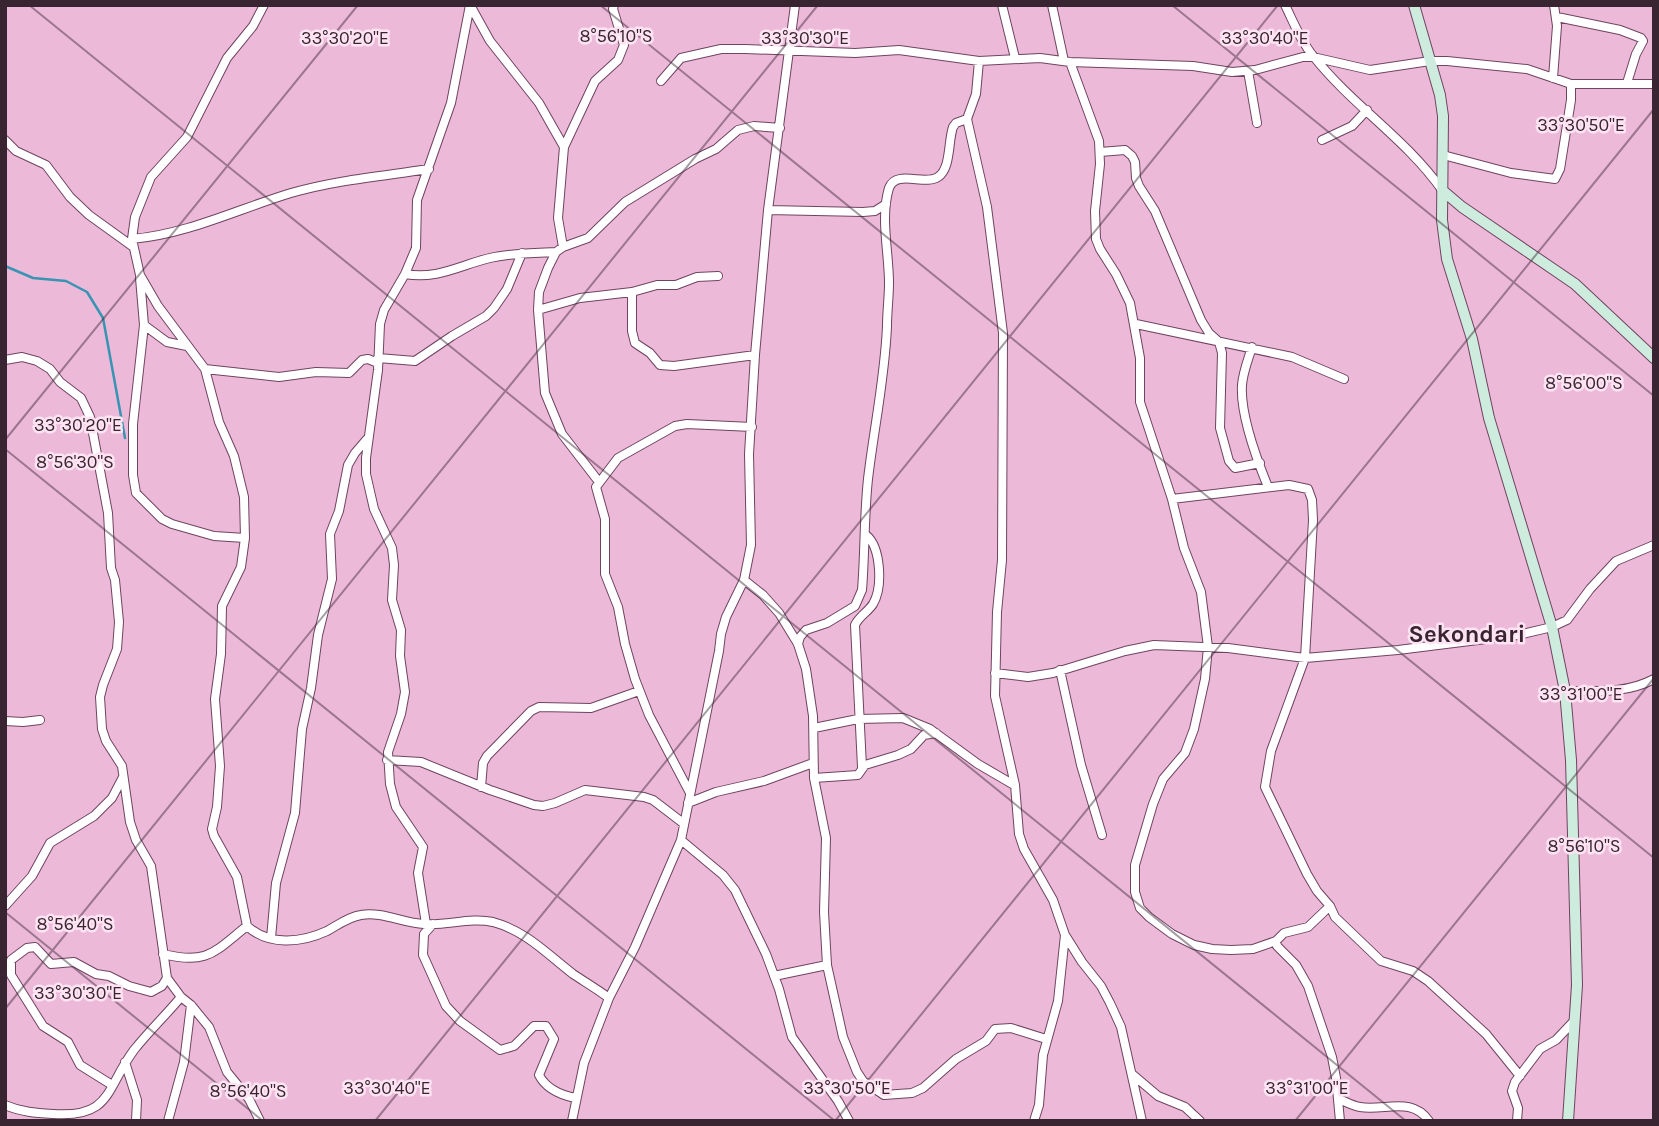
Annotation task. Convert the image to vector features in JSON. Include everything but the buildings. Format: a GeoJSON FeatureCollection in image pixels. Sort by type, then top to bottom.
{"type":"FeatureCollection","features":[{"type":"Feature","properties":{"kind":"street"},"geometry":{"type":"LineString","coordinates":[[245,538],[214,536],[172,524],[162,519],[136,493],[133,475],[133,424],[144,325],[140,275],[132,243],[137,208],[151,177],[187,137],[227,58],[253,26],[264,5]]}},
{"type":"Feature","properties":{"kind":"street"},"geometry":{"type":"LineString","coordinates":[[470,5],[490,41],[539,103],[564,147]]}},
{"type":"Feature","properties":{"kind":"street"},"geometry":{"type":"LineString","coordinates":[[470,5],[457,80],[417,200],[416,248],[380,324],[366,467],[370,498],[393,555],[392,600],[401,630],[400,656],[405,685],[401,714],[387,760],[394,802],[423,848],[418,869],[430,924],[424,934],[423,954],[441,997],[452,1013],[500,1050],[514,1046],[534,1026],[546,1026],[554,1039],[540,1069],[541,1081],[553,1090],[575,1098]]}},
{"type":"Feature","properties":{"kind":"street"},"geometry":{"type":"LineString","coordinates":[[599,482],[562,434],[551,411],[545,393],[538,310],[543,278],[560,250],[558,218],[564,147],[595,81],[618,60],[624,45],[614,5]]}},
{"type":"Feature","properties":{"kind":"street"},"geometry":{"type":"LineString","coordinates":[[572,1121],[584,1063],[609,998],[635,947],[681,839],[719,651],[720,634],[744,580],[751,545],[749,454],[755,355],[768,210],[795,5]]}},
{"type":"Feature","properties":{"kind":"street"},"geometry":{"type":"LineString","coordinates":[[1002,5],[1014,58]]}},
{"type":"Feature","properties":{"kind":"street"},"geometry":{"type":"LineString","coordinates":[[1052,5],[1067,62],[1094,125],[1100,152],[1095,211],[1096,239],[1124,288],[1136,324],[1141,365],[1140,402],[1200,592],[1208,647],[1201,704],[1194,729],[1185,753],[1163,779],[1153,804],[1138,855],[1135,892],[1140,908],[1149,917],[1172,934],[1194,945],[1212,949],[1252,949],[1276,940],[1284,933],[1308,927],[1330,906]]}},
{"type":"Feature","properties":{"kind":"street"},"geometry":{"type":"LineString","coordinates":[[1285,5],[1297,32],[1314,57],[1339,85],[1410,149],[1442,190],[1462,207],[1575,284],[1654,358]]}},
{"type":"Feature","properties":{"kind":"street"},"geometry":{"type":"LineString","coordinates":[[1414,5],[1440,95],[1443,116],[1442,220],[1447,259],[1472,339],[1489,418],[1552,627],[1565,691],[1571,760],[1577,975],[1568,1121]]}},
{"type":"Feature","properties":{"kind":"street"},"geometry":{"type":"LineString","coordinates":[[1553,78],[1555,5]]}},
{"type":"Feature","properties":{"kind":"street"},"geometry":{"type":"LineString","coordinates":[[1556,17],[1620,30],[1641,38],[1643,41],[1627,83]]}},
{"type":"Feature","properties":{"kind":"street"},"geometry":{"type":"LineString","coordinates":[[660,80],[681,58],[731,49],[855,53],[899,50],[979,61],[1014,58],[1193,66],[1232,72],[1248,71],[1303,57],[1370,70],[1430,61],[1511,66],[1571,84],[1654,84]]}},
{"type":"Feature","properties":{"kind":"street"},"geometry":{"type":"LineString","coordinates":[[979,61],[976,94],[967,118],[987,207],[1003,333],[1002,560],[995,696],[1015,785],[1019,834],[1024,849],[1053,900],[1065,935],[1101,986],[1121,1027],[1142,1121]]}},
{"type":"Feature","properties":{"kind":"street"},"geometry":{"type":"LineString","coordinates":[[1248,71],[1257,123]]}},
{"type":"Feature","properties":{"kind":"street"},"geometry":{"type":"LineString","coordinates":[[1443,155],[1511,173],[1555,179],[1560,169],[1571,84]]}},
{"type":"Feature","properties":{"kind":"street"},"geometry":{"type":"LineString","coordinates":[[1322,140],[1352,126],[1367,110]]}},
{"type":"Feature","properties":{"kind":"street"},"geometry":{"type":"LineString","coordinates":[[798,644],[800,636],[806,630],[838,617],[859,601],[862,590],[868,480],[887,333],[889,282],[886,204],[891,184],[897,179],[939,177],[945,167],[953,127],[967,118]]}},
{"type":"Feature","properties":{"kind":"street"},"geometry":{"type":"LineString","coordinates":[[405,274],[422,277],[489,258],[560,250],[588,238],[625,202],[716,149],[738,130],[754,126],[780,128]]}},
{"type":"Feature","properties":{"kind":"street"},"geometry":{"type":"LineString","coordinates":[[5,140],[16,151],[46,165],[70,197],[89,215],[132,243],[202,225],[293,192],[429,169]]}},
{"type":"Feature","properties":{"kind":"street"},"geometry":{"type":"LineString","coordinates":[[1100,152],[1125,150],[1136,162],[1139,186],[1154,211],[1201,320],[1219,342],[1223,363],[1219,419],[1229,461],[1235,468],[1260,463]]}},
{"type":"Feature","properties":{"kind":"street"},"geometry":{"type":"LineString","coordinates":[[768,210],[863,212],[875,211],[886,204]]}},
{"type":"Feature","properties":{"kind":"street"},"geometry":{"type":"LineString","coordinates":[[205,369],[279,377],[316,372],[349,373],[362,360],[415,361],[486,316],[507,289],[522,253]]}},
{"type":"Feature","properties":{"kind":"street"},"geometry":{"type":"LineString","coordinates":[[140,275],[158,306],[205,369],[244,497],[245,538],[237,578],[222,606],[221,654],[215,699],[220,766],[217,807],[212,829],[219,847],[237,877],[247,926],[260,935],[283,941],[305,938],[359,915],[369,914],[430,924],[482,920],[511,929],[535,942],[572,973],[609,998]]}},
{"type":"Feature","properties":{"kind":"street"},"geometry":{"type":"LineString","coordinates":[[538,310],[580,298],[632,292],[657,285],[676,285],[697,277],[718,276]]}},
{"type":"Feature","properties":{"kind":"street"},"geometry":{"type":"LineString","coordinates":[[632,292],[632,331],[635,343],[650,353],[660,365],[674,366],[755,355]]}},
{"type":"Feature","properties":{"kind":"street"},"geometry":{"type":"LineString","coordinates":[[1136,324],[1292,357],[1344,379]]}},
{"type":"Feature","properties":{"kind":"street"},"geometry":{"type":"LineString","coordinates":[[144,325],[167,342],[187,346]]}},
{"type":"Feature","properties":{"kind":"street"},"geometry":{"type":"LineString","coordinates":[[1252,347],[1242,395],[1247,423],[1268,488]]}},
{"type":"Feature","properties":{"kind":"street"},"geometry":{"type":"LineString","coordinates":[[5,360],[22,357],[37,361],[50,369],[60,382],[81,398],[90,417],[108,513],[111,568],[115,580],[119,622],[117,649],[103,685],[100,716],[106,741],[122,766],[130,822],[153,875],[167,978],[209,1027],[227,1072],[249,1099],[260,1121]]}},
{"type":"Feature","properties":{"kind":"street"},"geometry":{"type":"LineString","coordinates":[[689,800],[690,793],[639,691],[615,597],[605,574],[603,564],[606,526],[604,510],[597,493],[599,482],[609,467],[622,455],[675,426],[687,424],[752,427]]}},
{"type":"Feature","properties":{"kind":"street"},"geometry":{"type":"LineString","coordinates":[[271,938],[276,883],[295,813],[302,729],[312,688],[318,635],[332,579],[330,534],[339,511],[348,465],[368,438]]}},
{"type":"Feature","properties":{"kind":"street"},"geometry":{"type":"LineString","coordinates":[[1172,499],[1289,485],[1308,489],[1313,520],[1305,658],[1271,751],[1265,787],[1307,874],[1335,917],[1370,953],[1390,965],[1420,975],[1455,1005],[1486,1034],[1520,1076]]}},
{"type":"Feature","properties":{"kind":"street"},"geometry":{"type":"LineString","coordinates":[[814,778],[858,775],[862,767],[855,625],[874,602],[878,572],[877,548],[866,535]]}},
{"type":"Feature","properties":{"kind":"street"},"geometry":{"type":"LineString","coordinates":[[995,673],[1028,677],[1154,645],[1208,647],[1305,658],[1502,637],[1552,627],[1567,620],[1590,589],[1616,561],[1654,545]]}},
{"type":"Feature","properties":{"kind":"street"},"geometry":{"type":"LineString","coordinates":[[744,580],[763,595],[779,613],[798,644],[806,669],[814,728],[814,778],[826,838],[824,912],[827,965],[850,1056],[863,1082],[884,1095],[912,1093],[923,1088],[956,1059],[986,1041],[995,1029],[1011,1028],[1046,1039]]}},
{"type":"Feature","properties":{"kind":"street"},"geometry":{"type":"LineString","coordinates":[[1060,670],[1081,765],[1102,835]]}},
{"type":"Feature","properties":{"kind":"street"},"geometry":{"type":"LineString","coordinates":[[1565,691],[1626,690],[1654,679]]}},
{"type":"Feature","properties":{"kind":"street"},"geometry":{"type":"LineString","coordinates":[[481,787],[483,763],[487,756],[531,711],[539,707],[591,708],[639,691]]}},
{"type":"Feature","properties":{"kind":"street"},"geometry":{"type":"LineString","coordinates":[[814,728],[858,719],[903,718],[917,722],[936,733],[978,764],[1015,785]]}},
{"type":"Feature","properties":{"kind":"street"},"geometry":{"type":"LineString","coordinates":[[5,721],[23,723],[40,720]]}},
{"type":"Feature","properties":{"kind":"street"},"geometry":{"type":"LineString","coordinates":[[862,767],[911,749],[924,736],[936,733]]}},
{"type":"Feature","properties":{"kind":"street"},"geometry":{"type":"LineString","coordinates":[[387,760],[421,762],[481,787],[543,806],[585,790],[644,797],[653,800],[683,823]]}},
{"type":"Feature","properties":{"kind":"street"},"geometry":{"type":"LineString","coordinates":[[689,800],[813,764]]}},
{"type":"Feature","properties":{"kind":"street"},"geometry":{"type":"LineString","coordinates":[[5,906],[32,876],[50,843],[94,816],[112,798],[124,776]]}},
{"type":"Feature","properties":{"kind":"street"},"geometry":{"type":"LineString","coordinates":[[681,839],[723,875],[735,890],[774,976],[792,1037],[838,1101],[849,1121]]}},
{"type":"Feature","properties":{"kind":"street"},"geometry":{"type":"LineString","coordinates":[[163,954],[203,958],[213,954],[247,926]]}},
{"type":"Feature","properties":{"kind":"street"},"geometry":{"type":"LineString","coordinates":[[1034,1121],[1039,1105],[1046,1039],[1058,1000],[1065,935]]}},
{"type":"Feature","properties":{"kind":"street"},"geometry":{"type":"LineString","coordinates":[[1276,940],[1277,946],[1296,965],[1308,986],[1332,1057],[1340,1121]]}},
{"type":"Feature","properties":{"kind":"street"},"geometry":{"type":"LineString","coordinates":[[112,1085],[79,1065],[68,1042],[44,1026],[11,975],[11,960],[27,948],[35,947],[51,964],[74,962],[96,974],[109,976],[129,986],[151,992],[163,986],[167,978]]}},
{"type":"Feature","properties":{"kind":"street"},"geometry":{"type":"LineString","coordinates":[[774,976],[827,965]]}},
{"type":"Feature","properties":{"kind":"street"},"geometry":{"type":"LineString","coordinates":[[77,1121],[101,1103],[125,1062],[181,997]]}},
{"type":"Feature","properties":{"kind":"street"},"geometry":{"type":"LineString","coordinates":[[168,1121],[184,1062],[191,1005]]}},
{"type":"Feature","properties":{"kind":"street"},"geometry":{"type":"LineString","coordinates":[[1517,1121],[1518,1108],[1512,1091],[1520,1076],[1540,1049],[1556,1040],[1576,1018]]}},
{"type":"Feature","properties":{"kind":"street"},"geometry":{"type":"LineString","coordinates":[[125,1062],[137,1100],[136,1121]]}},
{"type":"Feature","properties":{"kind":"street"},"geometry":{"type":"LineString","coordinates":[[1132,1074],[1158,1096],[1185,1107],[1200,1121]]}},
{"type":"Feature","properties":{"kind":"street"},"geometry":{"type":"LineString","coordinates":[[1339,1098],[1357,1107],[1413,1107],[1424,1113],[1429,1121]]}},
{"type":"Feature","properties":{"kind":"street"},"geometry":{"type":"LineString","coordinates":[[5,1105],[19,1111],[64,1118],[85,1113]]}},
{"type":"Feature","properties":{"kind":"waterway"},"geometry":{"type":"LineString","coordinates":[[5,266],[33,278],[66,281],[87,292],[103,318],[125,438]]}},
{"type":"Feature","properties":{"kind":"district","name":"Sekondari"},"geometry":{"type":"Point","coordinates":[1467,634]}}]}
